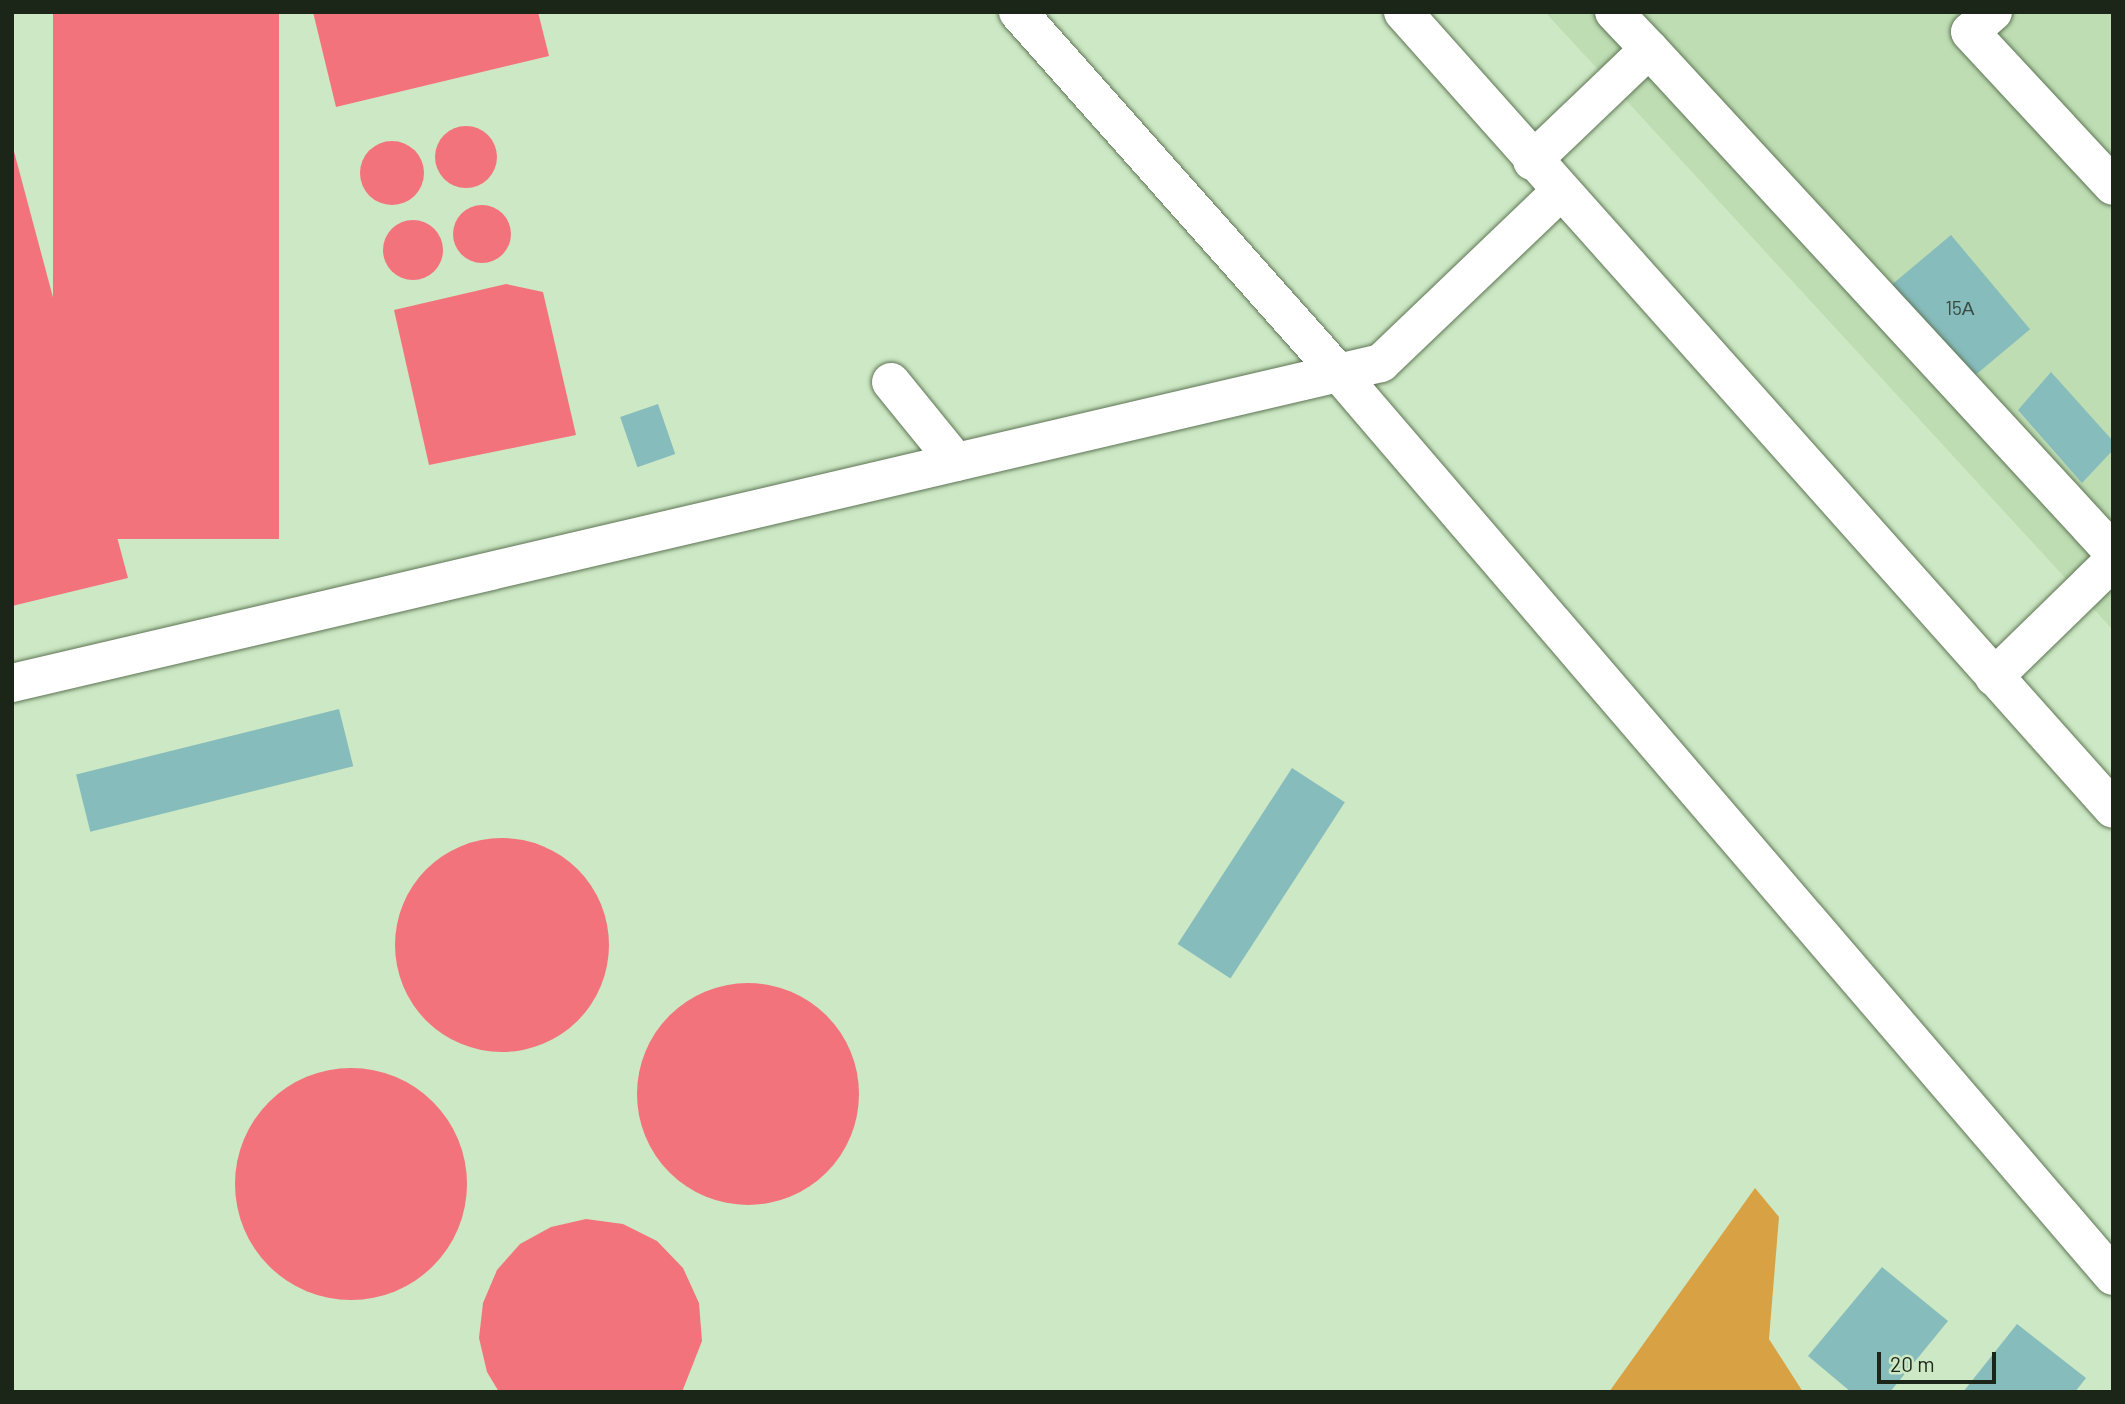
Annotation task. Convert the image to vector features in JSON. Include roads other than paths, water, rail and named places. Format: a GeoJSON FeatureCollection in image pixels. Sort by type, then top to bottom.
{"type":"FeatureCollection","features":[{"type":"Feature","properties":{"kind":"street"},"geometry":{"type":"LineString","coordinates":[[1018,12],[1338,372],[2113,1276]]}},
{"type":"Feature","properties":{"kind":"street"},"geometry":{"type":"LineString","coordinates":[[1403,12],[1532,161],[2113,809]]}},
{"type":"Feature","properties":{"kind":"street"},"geometry":{"type":"LineString","coordinates":[[1614,12],[2113,552]]}},
{"type":"Feature","properties":{"kind":"street"},"geometry":{"type":"LineString","coordinates":[[1993,12],[1970,32],[2113,186]]}},
{"type":"Feature","properties":{"kind":"street"},"geometry":{"type":"LineString","coordinates":[[1532,161],[1649,49]]}},
{"type":"Feature","properties":{"kind":"street"},"geometry":{"type":"LineString","coordinates":[[12,683],[1381,363],[1560,192]]}},
{"type":"Feature","properties":{"kind":"street"},"geometry":{"type":"LineString","coordinates":[[891,382],[957,461]]}},
{"type":"Feature","properties":{"kind":"street"},"geometry":{"type":"LineString","coordinates":[[1994,677],[2113,561]]}}]}
